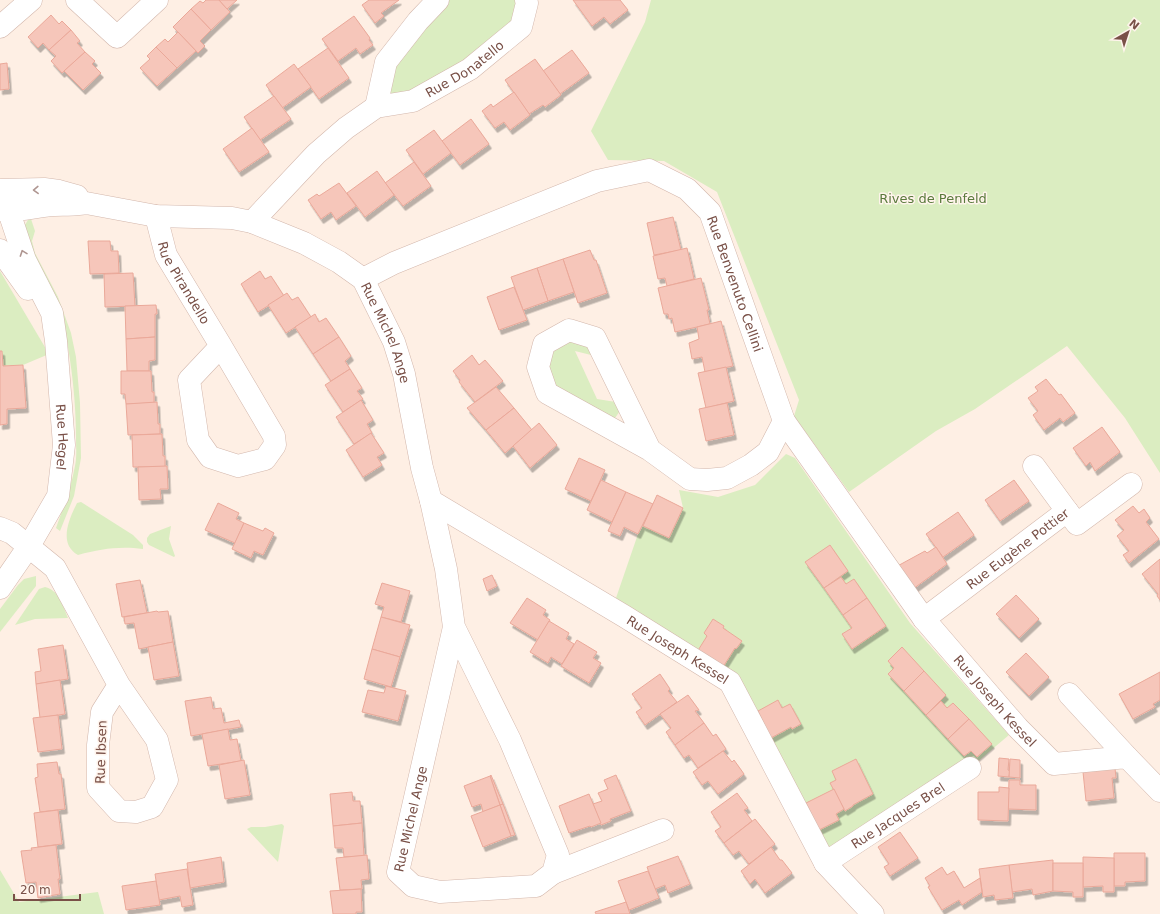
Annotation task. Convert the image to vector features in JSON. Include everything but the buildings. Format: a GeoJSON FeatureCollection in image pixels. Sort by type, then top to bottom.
{"type":"FeatureCollection","features":[{"type":"Feature","properties":{"kind":"street"},"geometry":{"type":"LineString","coordinates":[[0,27],[31,0]]}},
{"type":"Feature","properties":{"kind":"street"},"geometry":{"type":"LineString","coordinates":[[77,0],[117,37],[157,0]]}},
{"type":"Feature","properties":{"kind":"street"},"geometry":{"type":"LineString","coordinates":[[376,106],[386,62],[418,21],[438,0]]}},
{"type":"Feature","properties":{"kind":"street","name":"Rue Donatello"},"geometry":{"type":"LineString","coordinates":[[252,222],[316,154],[346,128],[376,106],[414,101],[470,69],[521,27],[527,3],[526,0]]}},
{"type":"Feature","properties":{"kind":"street","name":"Rue Benvenuto Cellini"},"geometry":{"type":"LineString","coordinates":[[363,279],[394,263],[597,181],[649,170],[687,189],[710,212],[784,421]]}},
{"type":"Feature","properties":{"kind":"street","name":"Rue Michel Ange"},"geometry":{"type":"LineString","coordinates":[[0,190],[44,189],[59,191],[78,196],[86,203]]}},
{"type":"Feature","properties":{"kind":"street","name":"Rue Michel Ange"},"geometry":{"type":"LineString","coordinates":[[3,207],[78,205],[86,203],[156,216],[232,218],[252,222],[304,243],[339,262],[363,279],[394,342],[404,374],[422,468],[446,569],[454,627],[510,740],[558,855],[553,873]]}},
{"type":"Feature","properties":{"kind":"street","name":"Rue Hegel"},"geometry":{"type":"LineString","coordinates":[[0,588],[29,546],[58,496],[64,445],[56,341],[52,313],[25,260],[3,207]]}},
{"type":"Feature","properties":{"kind":"street","name":"Rue Pirandello"},"geometry":{"type":"LineString","coordinates":[[156,216],[166,255],[222,346],[274,436],[275,445],[265,459],[238,466],[210,457],[198,440],[189,380],[222,346]]}},
{"type":"Feature","properties":{"kind":"street","name":"Rue Hegel"},"geometry":{"type":"LineString","coordinates":[[0,250],[29,291],[47,328],[56,341]]}},
{"type":"Feature","properties":{"kind":"street"},"geometry":{"type":"LineString","coordinates":[[650,450],[595,338],[569,330],[544,344],[538,367],[547,393],[650,450],[690,479],[707,480],[727,478],[750,465],[768,452],[784,421]]}},
{"type":"Feature","properties":{"kind":"street","name":"Rue Joseph Kessel"},"geometry":{"type":"LineString","coordinates":[[784,421],[924,619],[1018,728],[1054,764],[1127,757]]}},
{"type":"Feature","properties":{"kind":"street","name":"Rue Eugène Pottier"},"geometry":{"type":"LineString","coordinates":[[924,619],[1067,511],[1034,466]]}},
{"type":"Feature","properties":{"kind":"street"},"geometry":{"type":"LineString","coordinates":[[1067,511],[1077,524],[1131,484]]}},
{"type":"Feature","properties":{"kind":"street","name":"Rue Joseph Kessel"},"geometry":{"type":"LineString","coordinates":[[431,501],[624,616],[730,682],[825,863],[871,914]]}},
{"type":"Feature","properties":{"kind":"street","name":"Rue Ibsen"},"geometry":{"type":"LineString","coordinates":[[0,528],[12,532],[55,568],[119,685],[157,740],[167,780],[152,807],[136,812],[119,811],[98,788],[98,745],[102,712],[119,685]]}},
{"type":"Feature","properties":{"kind":"street","name":"Rue Michel Ange"},"geometry":{"type":"LineString","coordinates":[[454,627],[398,872],[413,886],[440,892],[536,886],[553,873],[663,830]]}},
{"type":"Feature","properties":{"kind":"street"},"geometry":{"type":"LineString","coordinates":[[1069,694],[1160,791]]}},
{"type":"Feature","properties":{"kind":"street","name":"Rue Jacques Brel"},"geometry":{"type":"LineString","coordinates":[[825,863],[970,768]]}},
{"type":"Feature","properties":{"kind":"green space"},"geometry":{"type":"Polygon","coordinates":[[[438,0],[526,0],[527,3],[470,69],[376,107],[386,62],[438,0]]]}},
{"type":"Feature","properties":{"kind":"green space","name":"Rives de Penfeld"},"geometry":{"type":"Polygon","coordinates":[[[651,0],[1160,0],[1160,473],[1125,418],[1067,346],[975,409],[936,431],[849,492],[794,416],[799,400],[717,192],[664,161],[608,160],[591,131],[645,22],[651,0]]]}},
{"type":"Feature","properties":{"kind":"green space"},"geometry":{"type":"Polygon","coordinates":[[[31,219],[35,231],[32,241],[35,253],[58,297],[71,333],[76,357],[80,403],[81,458],[74,496],[60,531],[56,528],[69,490],[76,459],[76,425],[73,384],[65,331],[23,228],[28,220],[31,219]]]}},
{"type":"Feature","properties":{"kind":"green space"},"geometry":{"type":"Polygon","coordinates":[[[0,271],[49,354],[23,365],[3,366],[0,355],[0,271]]]}},
{"type":"Feature","properties":{"kind":"green space"},"geometry":{"type":"Polygon","coordinates":[[[569,341],[588,345],[595,356],[575,351],[597,399],[616,402],[622,408],[615,418],[566,394],[552,382],[547,362],[553,352],[569,341]]]}},
{"type":"Feature","properties":{"kind":"green space"},"geometry":{"type":"Polygon","coordinates":[[[786,454],[795,458],[910,623],[1009,735],[970,768],[828,854],[740,678],[697,652],[616,598],[638,534],[643,526],[669,538],[683,508],[679,490],[718,497],[755,485],[786,454]]]}},
{"type":"Feature","properties":{"kind":"green space"},"geometry":{"type":"Polygon","coordinates":[[[81,502],[133,535],[143,545],[143,549],[110,549],[78,555],[68,544],[67,531],[71,516],[77,503],[81,502]]]}},
{"type":"Feature","properties":{"kind":"green space"},"geometry":{"type":"Polygon","coordinates":[[[171,526],[169,539],[175,556],[174,557],[149,545],[147,542],[147,538],[150,534],[171,526]]]}},
{"type":"Feature","properties":{"kind":"green space"},"geometry":{"type":"Polygon","coordinates":[[[36,576],[36,586],[0,632],[0,609],[24,579],[36,576]]]}},
{"type":"Feature","properties":{"kind":"green space"},"geometry":{"type":"Polygon","coordinates":[[[45,587],[54,591],[57,595],[68,618],[35,619],[15,625],[39,589],[45,587]]]}},
{"type":"Feature","properties":{"kind":"green space"},"geometry":{"type":"Polygon","coordinates":[[[282,824],[284,826],[278,862],[247,829],[251,827],[265,827],[282,824]]]}},
{"type":"Feature","properties":{"kind":"green space"},"geometry":{"type":"Polygon","coordinates":[[[0,870],[19,902],[98,892],[104,914],[0,914],[0,870]]]}}]}
